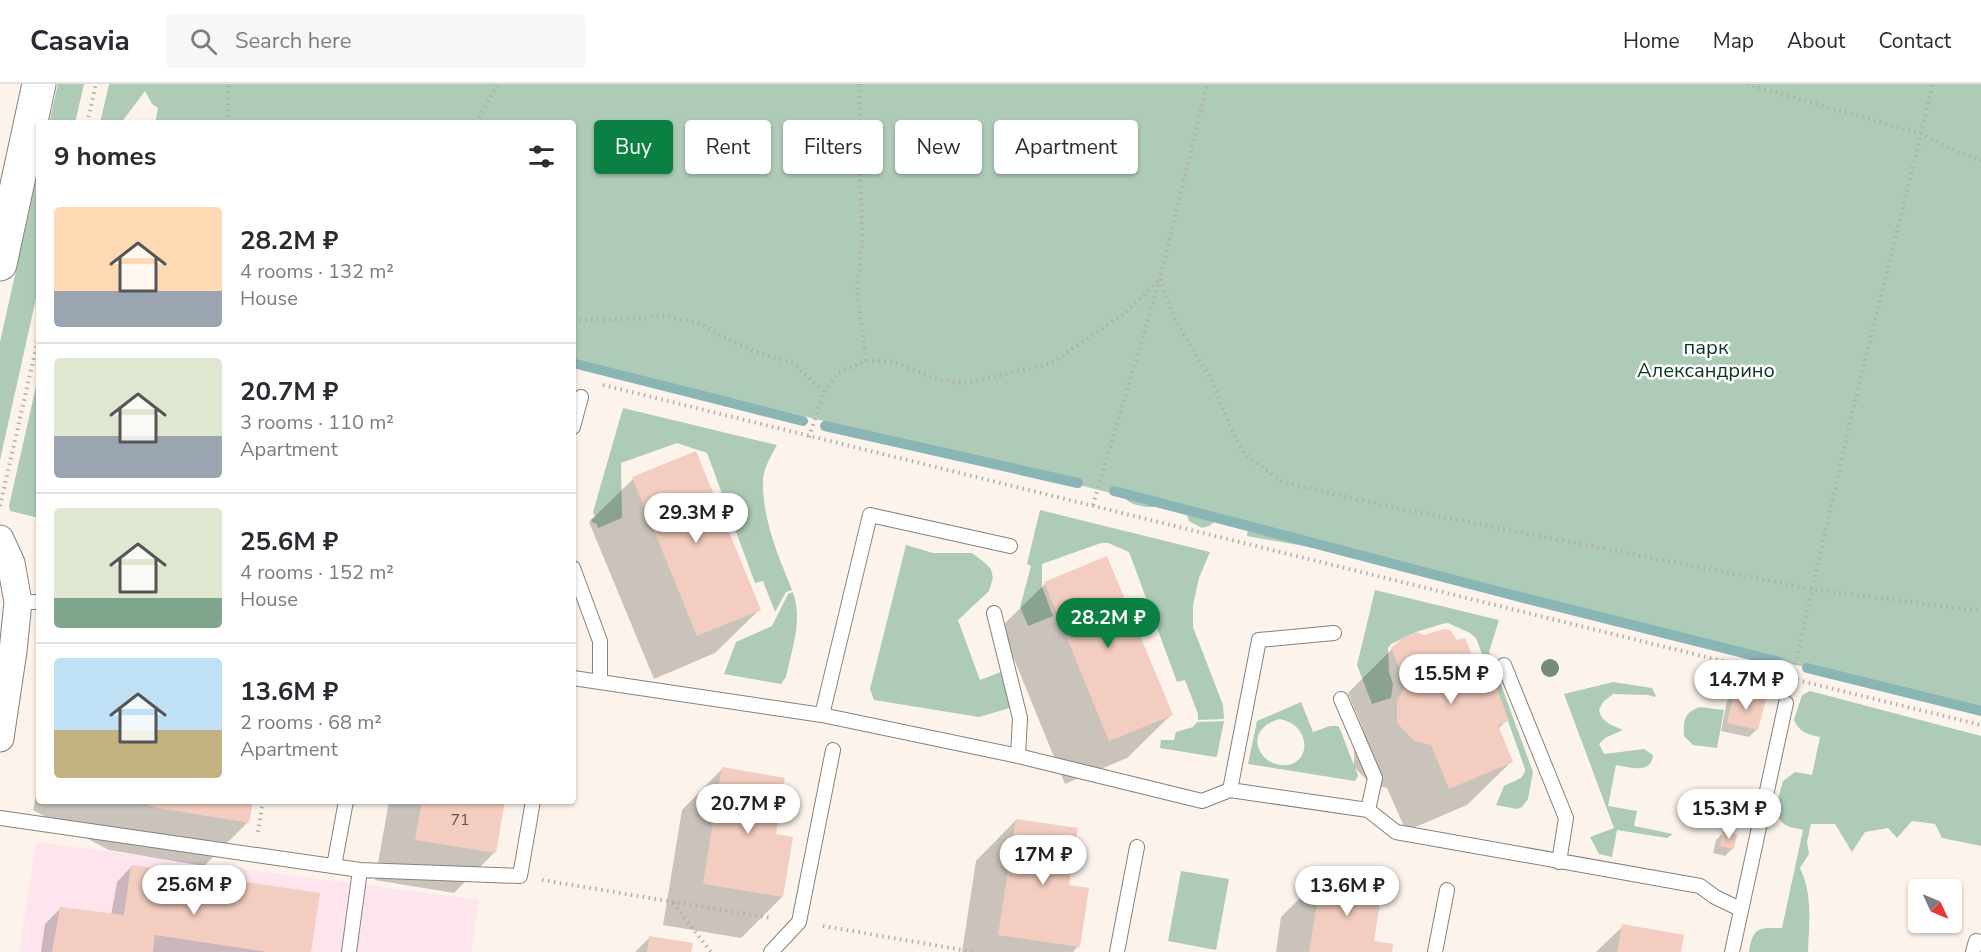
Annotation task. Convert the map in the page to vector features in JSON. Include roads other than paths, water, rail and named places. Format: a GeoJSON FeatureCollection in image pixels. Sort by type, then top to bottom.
{"type":"FeatureCollection","features":[{"type":"Feature","properties":{"kind":"main road"},"geometry":{"type":"LineString","coordinates":[[0,264],[39,84]]}},
{"type":"Feature","properties":{"kind":"street"},"geometry":{"type":"LineString","coordinates":[[0,539],[28,602],[13,651],[0,738]]}},
{"type":"Feature","properties":{"kind":"lane"},"geometry":{"type":"LineString","coordinates":[[576,416],[581,397]]}},
{"type":"Feature","properties":{"kind":"lane"},"geometry":{"type":"LineString","coordinates":[[822,715],[870,515],[1010,546]]}},
{"type":"Feature","properties":{"kind":"lane"},"geometry":{"type":"LineString","coordinates":[[576,576],[600,641],[600,682]]}},
{"type":"Feature","properties":{"kind":"lane"},"geometry":{"type":"LineString","coordinates":[[994,613],[1020,718],[1018,756]]}},
{"type":"Feature","properties":{"kind":"lane"},"geometry":{"type":"LineString","coordinates":[[1230,790],[1259,640],[1334,633]]}},
{"type":"Feature","properties":{"kind":"lane"},"geometry":{"type":"LineString","coordinates":[[1504,665],[1566,818],[1559,862]]}},
{"type":"Feature","properties":{"kind":"lane"},"geometry":{"type":"LineString","coordinates":[[576,678],[822,715],[1018,756],[1202,801],[1230,790],[1368,810],[1396,832],[1700,886],[1715,897],[1740,909]]}},
{"type":"Feature","properties":{"kind":"lane"},"geometry":{"type":"LineString","coordinates":[[1341,699],[1375,778],[1368,810]]}},
{"type":"Feature","properties":{"kind":"lane"},"geometry":{"type":"LineString","coordinates":[[1732,952],[1786,703]]}},
{"type":"Feature","properties":{"kind":"lane"},"geometry":{"type":"LineString","coordinates":[[771,952],[799,922],[833,750]]}},
{"type":"Feature","properties":{"kind":"lane"},"geometry":{"type":"LineString","coordinates":[[334,866],[345,804]]}},
{"type":"Feature","properties":{"kind":"lane"},"geometry":{"type":"LineString","coordinates":[[0,818],[360,870],[520,876],[532,804]]}},
{"type":"Feature","properties":{"kind":"lane"},"geometry":{"type":"LineString","coordinates":[[1117,952],[1137,847]]}},
{"type":"Feature","properties":{"kind":"lane"},"geometry":{"type":"LineString","coordinates":[[349,952],[360,870]]}},
{"type":"Feature","properties":{"kind":"lane"},"geometry":{"type":"LineString","coordinates":[[1435,952],[1447,890]]}},
{"type":"Feature","properties":{"kind":"lane"},"geometry":{"type":"LineString","coordinates":[[1973,952],[1976,941],[1981,942]]}},
{"type":"Feature","properties":{"kind":"waterway"},"geometry":{"type":"LineString","coordinates":[[576,364],[803,421]]}},
{"type":"Feature","properties":{"kind":"waterway"},"geometry":{"type":"LineString","coordinates":[[825,426],[1078,483]]}},
{"type":"Feature","properties":{"kind":"waterway"},"geometry":{"type":"LineString","coordinates":[[1114,491],[1779,662]]}},
{"type":"Feature","properties":{"kind":"waterway"},"geometry":{"type":"LineString","coordinates":[[1807,668],[1981,711]]}},
{"type":"Feature","properties":{"kind":"park label","name":"парк Александрино"},"geometry":{"type":"Point","coordinates":[1706,358]}}]}
